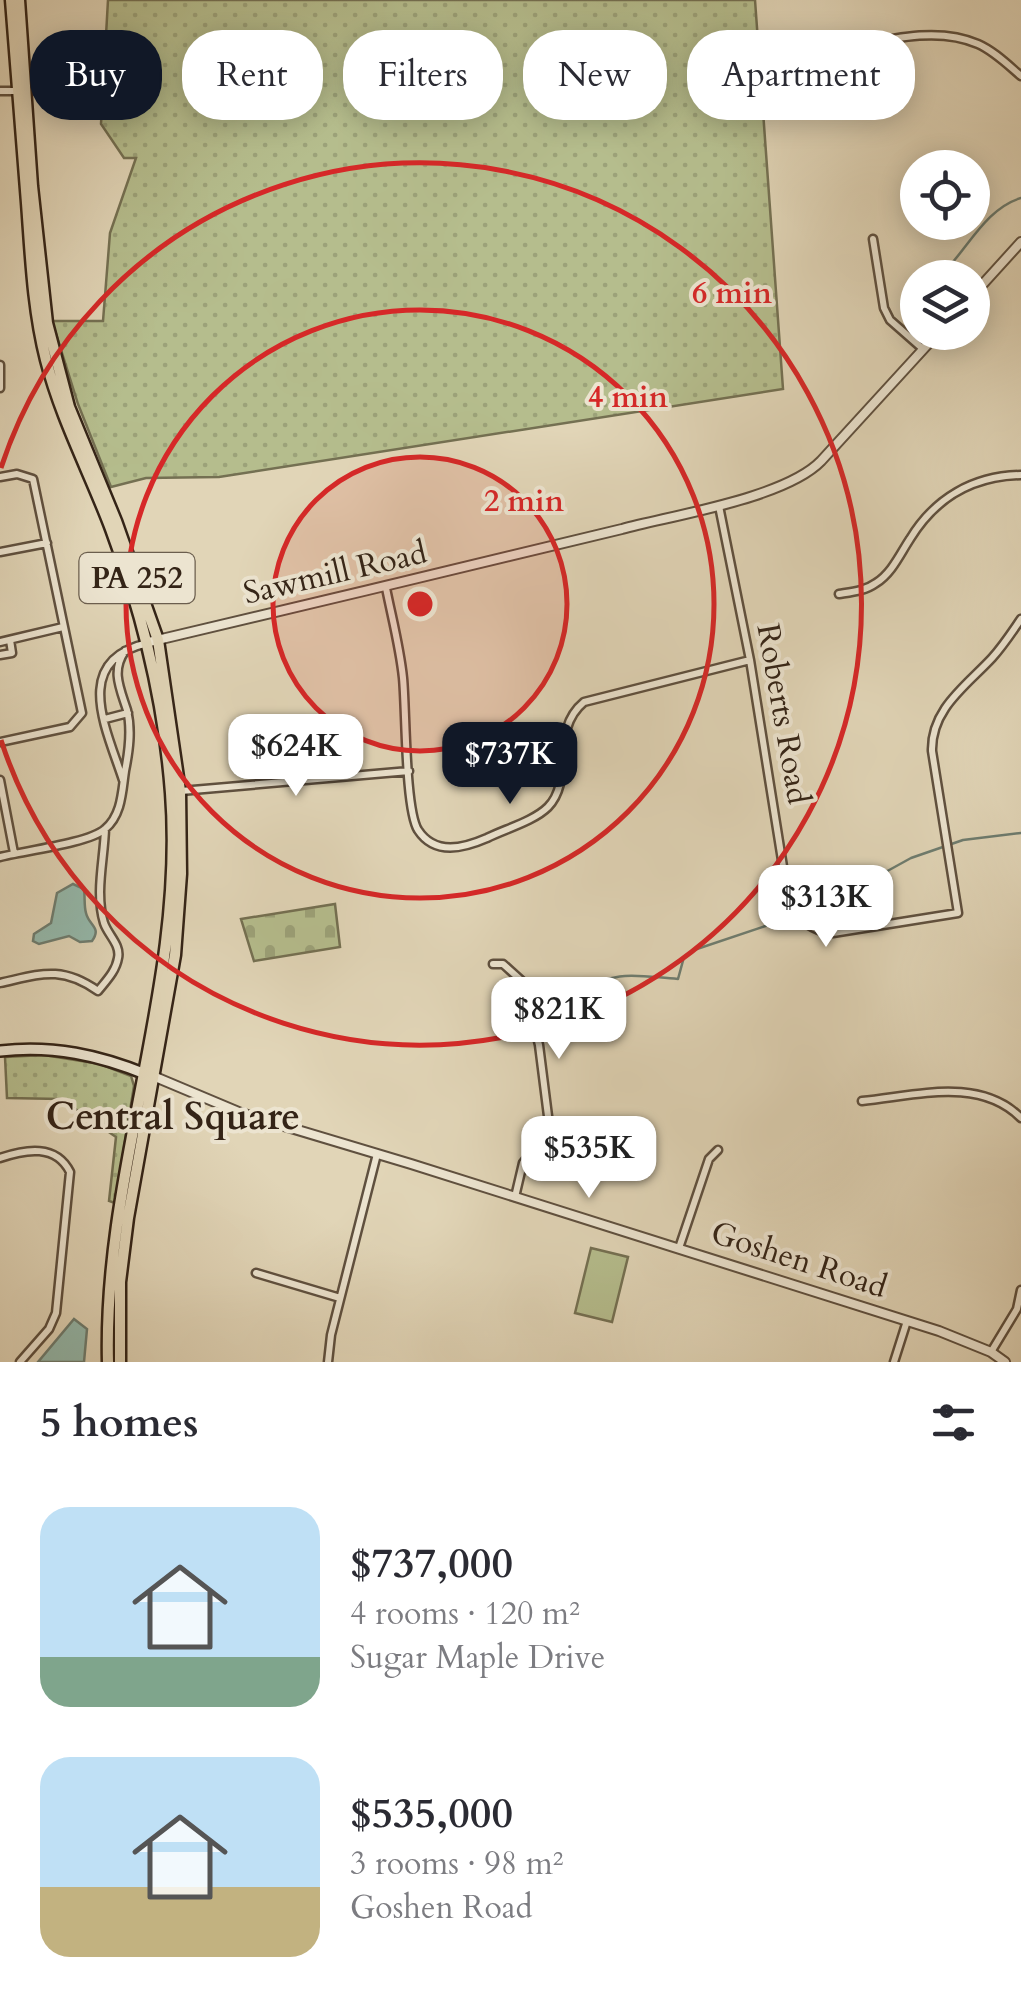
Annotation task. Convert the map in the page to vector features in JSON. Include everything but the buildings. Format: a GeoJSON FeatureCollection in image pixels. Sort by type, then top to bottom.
{"type":"FeatureCollection","features":[{"type":"Feature","properties":{"kind":"main road","name":"PA 252"},"geometry":{"type":"LineString","coordinates":[[15,0],[32,270],[44,350],[59,401],[153,641],[180,791],[182,874],[124,1247],[120,1362]]}},
{"type":"Feature","properties":{"kind":"main road","name":"PA 252"},"geometry":{"type":"LineString","coordinates":[[153,641],[172,797],[172,928]]}},
{"type":"Feature","properties":{"kind":"main road","name":"Goshen Road"},"geometry":{"type":"LineString","coordinates":[[0,1051],[51,1049],[86,1054],[148,1075]]}},
{"type":"Feature","properties":{"kind":"main road","name":"PA 252"},"geometry":{"type":"LineString","coordinates":[[108,1362],[116,1232],[148,1075]]}},
{"type":"Feature","properties":{"kind":"street"},"geometry":{"type":"LineString","coordinates":[[915,38],[946,36],[980,44],[1021,76]]}},
{"type":"Feature","properties":{"kind":"street"},"geometry":{"type":"LineString","coordinates":[[0,91],[22,90]]}},
{"type":"Feature","properties":{"kind":"street"},"geometry":{"type":"LineString","coordinates":[[874,240],[880,297],[890,320],[900,329]]}},
{"type":"Feature","properties":{"kind":"street"},"geometry":{"type":"LineString","coordinates":[[990,276],[1021,242]]}},
{"type":"Feature","properties":{"kind":"street","name":"Sawmill Road"},"geometry":{"type":"LineString","coordinates":[[153,641],[386,588],[718,504],[808,474],[922,350]]}},
{"type":"Feature","properties":{"kind":"street"},"geometry":{"type":"LineString","coordinates":[[0,365],[0,388]]}},
{"type":"Feature","properties":{"kind":"street"},"geometry":{"type":"LineString","coordinates":[[0,477],[17,474],[33,479],[82,714],[70,727],[0,742]]}},
{"type":"Feature","properties":{"kind":"street"},"geometry":{"type":"LineString","coordinates":[[838,594],[864,590],[882,580],[923,520],[952,494],[982,480],[1021,475]]}},
{"type":"Feature","properties":{"kind":"street","name":"Roberts Road"},"geometry":{"type":"LineString","coordinates":[[718,504],[750,660],[793,910],[806,926],[833,932],[958,913],[932,751],[934,732],[949,701],[993,657],[1021,618]]}},
{"type":"Feature","properties":{"kind":"street"},"geometry":{"type":"LineString","coordinates":[[0,552],[47,543]]}},
{"type":"Feature","properties":{"kind":"street"},"geometry":{"type":"LineString","coordinates":[[386,588],[403,674],[408,771],[419,832],[444,847],[468,846],[548,806],[556,792],[566,726],[584,702],[750,660]]}},
{"type":"Feature","properties":{"kind":"street"},"geometry":{"type":"LineString","coordinates":[[0,642],[62,627]]}},
{"type":"Feature","properties":{"kind":"street"},"geometry":{"type":"LineString","coordinates":[[0,655],[12,653],[10,640]]}},
{"type":"Feature","properties":{"kind":"street"},"geometry":{"type":"LineString","coordinates":[[124,782],[104,720],[101,677],[112,658],[153,641]]}},
{"type":"Feature","properties":{"kind":"street"},"geometry":{"type":"LineString","coordinates":[[0,857],[91,837],[106,829],[118,812],[131,727],[117,680],[120,658],[126,651]]}},
{"type":"Feature","properties":{"kind":"street"},"geometry":{"type":"LineString","coordinates":[[104,720],[128,713]]}},
{"type":"Feature","properties":{"kind":"street"},"geometry":{"type":"LineString","coordinates":[[180,791],[408,771]]}},
{"type":"Feature","properties":{"kind":"street"},"geometry":{"type":"LineString","coordinates":[[0,780],[14,853]]}},
{"type":"Feature","properties":{"kind":"street"},"geometry":{"type":"LineString","coordinates":[[0,983],[62,973],[80,978],[98,991],[112,974],[118,949],[104,921],[99,890],[106,829]]}},
{"type":"Feature","properties":{"kind":"street"},"geometry":{"type":"LineString","coordinates":[[492,964],[510,968],[523,982],[539,1045],[548,1116],[544,1137],[523,1163],[515,1197]]}},
{"type":"Feature","properties":{"kind":"street","name":"Goshen Road"},"geometry":{"type":"LineString","coordinates":[[148,1075],[240,1114],[907,1321],[991,1352],[1005,1362]]}},
{"type":"Feature","properties":{"kind":"street"},"geometry":{"type":"LineString","coordinates":[[862,1101],[980,1092],[999,1100],[1021,1118]]}},
{"type":"Feature","properties":{"kind":"street"},"geometry":{"type":"LineString","coordinates":[[0,1158],[23,1150],[46,1152],[63,1160],[70,1172],[56,1313],[49,1329],[20,1362]]}},
{"type":"Feature","properties":{"kind":"street"},"geometry":{"type":"LineString","coordinates":[[679,1248],[708,1158],[718,1150]]}},
{"type":"Feature","properties":{"kind":"street"},"geometry":{"type":"LineString","coordinates":[[328,1362],[377,1154]]}},
{"type":"Feature","properties":{"kind":"street"},"geometry":{"type":"LineString","coordinates":[[256,1273],[340,1298]]}},
{"type":"Feature","properties":{"kind":"street"},"geometry":{"type":"LineString","coordinates":[[991,1352],[1017,1309],[1021,1290]]}},
{"type":"Feature","properties":{"kind":"street"},"geometry":{"type":"LineString","coordinates":[[894,1362],[907,1321]]}},
{"type":"Feature","properties":{"kind":"green space"},"geometry":{"type":"Polygon","coordinates":[[[108,0],[755,0],[757,30],[687,30],[687,120],[764,120],[783,389],[219,477],[146,478],[111,487],[78,404],[52,321],[103,321],[110,233],[136,158],[124,158],[101,120],[162,120],[162,30],[106,30],[108,0]]]}},
{"type":"Feature","properties":{"kind":"green space"},"geometry":{"type":"Polygon","coordinates":[[[335,904],[340,947],[254,961],[241,919],[335,904]]]}},
{"type":"Feature","properties":{"kind":"green space"},"geometry":{"type":"Polygon","coordinates":[[[44,1055],[100,1064],[131,1076],[134,1086],[115,1203],[109,1201],[116,1137],[61,1099],[7,1098],[5,1057],[44,1055]]]}},
{"type":"Feature","properties":{"kind":"green space"},"geometry":{"type":"Polygon","coordinates":[[[591,1248],[628,1257],[612,1322],[575,1313],[591,1248]]]}},
{"type":"Feature","properties":{"kind":"water"},"geometry":{"type":"Polygon","coordinates":[[[73,884],[84,889],[86,913],[95,929],[92,941],[80,942],[69,936],[39,944],[33,941],[34,934],[51,923],[57,893],[73,884]]]}},
{"type":"Feature","properties":{"kind":"water"},"geometry":{"type":"Polygon","coordinates":[[[74,1319],[87,1329],[84,1362],[38,1362],[74,1319]]]}},
{"type":"Feature","properties":{"kind":"waterway"},"geometry":{"type":"LineString","coordinates":[[954,260],[991,216],[1021,198]]}},
{"type":"Feature","properties":{"kind":"waterway"},"geometry":{"type":"LineString","coordinates":[[578,992],[616,977],[678,979],[684,957],[694,950],[822,907],[911,858],[963,840],[1021,833]]}},
{"type":"Feature","properties":{"kind":"district","name":"Central Square"},"geometry":{"type":"Point","coordinates":[173,1117]}}]}
